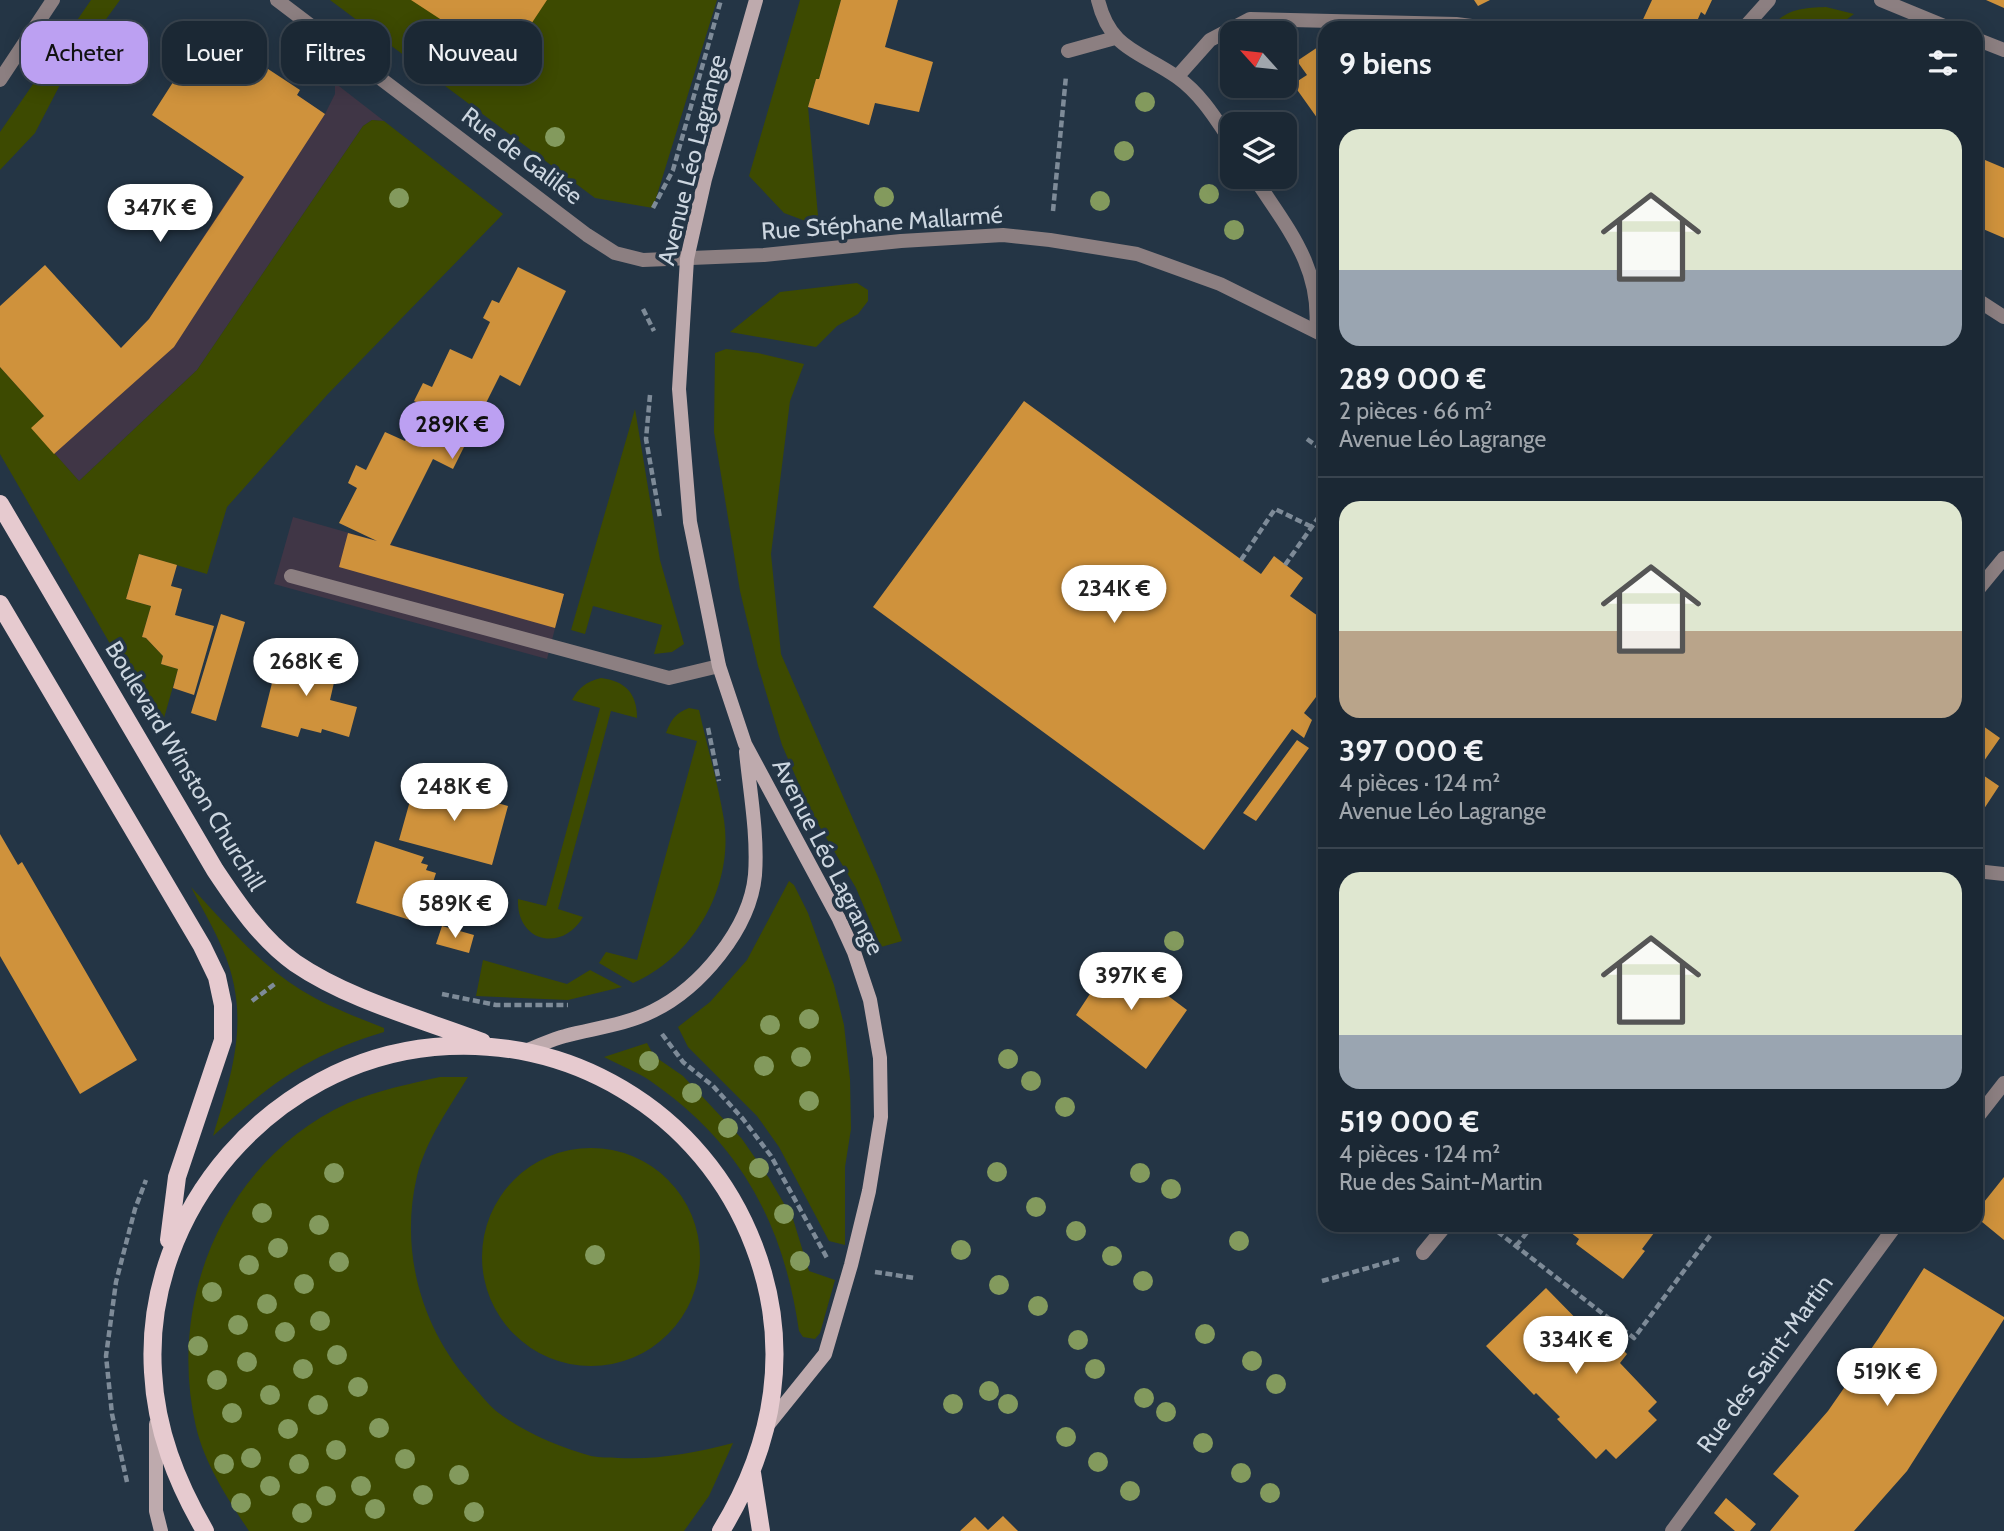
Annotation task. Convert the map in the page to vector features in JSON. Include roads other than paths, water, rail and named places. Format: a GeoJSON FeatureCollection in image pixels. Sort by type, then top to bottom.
{"type":"FeatureCollection","features":[{"type":"Feature","properties":{"kind":"main road","name":"Avenue Léo Lagrange"},"geometry":{"type":"LineString","coordinates":[[756,0],[705,179],[687,259],[679,388],[690,522],[719,666],[745,744],[839,919],[854,952],[870,1000],[880,1058],[881,1117],[869,1191],[825,1354],[767,1426]]}},
{"type":"Feature","properties":{"kind":"main road","name":"Boulevard Winston Churchill"},"geometry":{"type":"LineString","coordinates":[[0,504],[215,870],[253,922],[295,962],[350,993],[495,1046]]}},
{"type":"Feature","properties":{"kind":"main road"},"geometry":{"type":"LineString","coordinates":[[0,604],[202,946],[217,977],[223,1005],[223,1040],[177,1177],[166,1267],[153,1335],[156,1511],[161,1531]]}},
{"type":"Feature","properties":{"kind":"main road","name":"Avenue Léo Lagrange"},"geometry":{"type":"LineString","coordinates":[[526,1051],[565,1036],[603,1029],[652,1012],[688,990],[719,956],[735,932],[749,902],[755,877],[745,744]]}},
{"type":"Feature","properties":{"kind":"main road"},"geometry":{"type":"LineString","coordinates":[[166,1267],[198,1196],[220,1164],[276,1109],[308,1087],[343,1070],[392,1054],[418,1049],[457,1045],[495,1046],[565,1062],[604,1078],[639,1099],[672,1124],[700,1154],[725,1187],[745,1223],[760,1261],[771,1302],[775,1343],[774,1384],[767,1426],[752,1474],[722,1531]]}},
{"type":"Feature","properties":{"kind":"main road"},"geometry":{"type":"LineString","coordinates":[[156,1405],[163,1439],[174,1471],[205,1531]]}},
{"type":"Feature","properties":{"kind":"main road"},"geometry":{"type":"LineString","coordinates":[[752,1474],[761,1531]]}},
{"type":"Feature","properties":{"kind":"street"},"geometry":{"type":"LineString","coordinates":[[0,80],[53,0]]}},
{"type":"Feature","properties":{"kind":"street","name":"Rue de Galilée"},"geometry":{"type":"LineString","coordinates":[[277,0],[615,253],[643,260],[687,259]]}},
{"type":"Feature","properties":{"kind":"street"},"geometry":{"type":"LineString","coordinates":[[1098,0],[1102,15],[1115,38],[1177,77],[1206,103],[1220,125]]}},
{"type":"Feature","properties":{"kind":"street"},"geometry":{"type":"LineString","coordinates":[[1750,21],[1769,0]]}},
{"type":"Feature","properties":{"kind":"street"},"geometry":{"type":"LineString","coordinates":[[1881,0],[1932,21]]}},
{"type":"Feature","properties":{"kind":"street"},"geometry":{"type":"LineString","coordinates":[[1177,77],[1210,40],[1250,19],[1332,21]]}},
{"type":"Feature","properties":{"kind":"street"},"geometry":{"type":"LineString","coordinates":[[1068,51],[1115,38]]}},
{"type":"Feature","properties":{"kind":"street"},"geometry":{"type":"LineString","coordinates":[[1983,42],[2004,50]]}},
{"type":"Feature","properties":{"kind":"street","name":"Rue Stéphane Mallarmé"},"geometry":{"type":"LineString","coordinates":[[1262,189],[1299,247],[1313,277],[1318,309]]}},
{"type":"Feature","properties":{"kind":"street","name":"Rue Stéphane Mallarmé"},"geometry":{"type":"LineString","coordinates":[[687,259],[1003,234],[1136,254],[1220,284],[1318,333]]}},
{"type":"Feature","properties":{"kind":"street"},"geometry":{"type":"LineString","coordinates":[[1983,304],[2004,317]]}},
{"type":"Feature","properties":{"kind":"street"},"geometry":{"type":"LineString","coordinates":[[1983,584],[2004,558]]}},
{"type":"Feature","properties":{"kind":"street"},"geometry":{"type":"LineString","coordinates":[[291,576],[669,678],[719,666]]}},
{"type":"Feature","properties":{"kind":"street"},"geometry":{"type":"LineString","coordinates":[[1983,872],[2004,874]]}},
{"type":"Feature","properties":{"kind":"street"},"geometry":{"type":"LineString","coordinates":[[1983,1110],[2004,1083]]}},
{"type":"Feature","properties":{"kind":"street"},"geometry":{"type":"LineString","coordinates":[[1423,1253],[1440,1232]]}},
{"type":"Feature","properties":{"kind":"street","name":"Rue des Saint-Martin"},"geometry":{"type":"LineString","coordinates":[[1672,1531],[1891,1232]]}}]}
